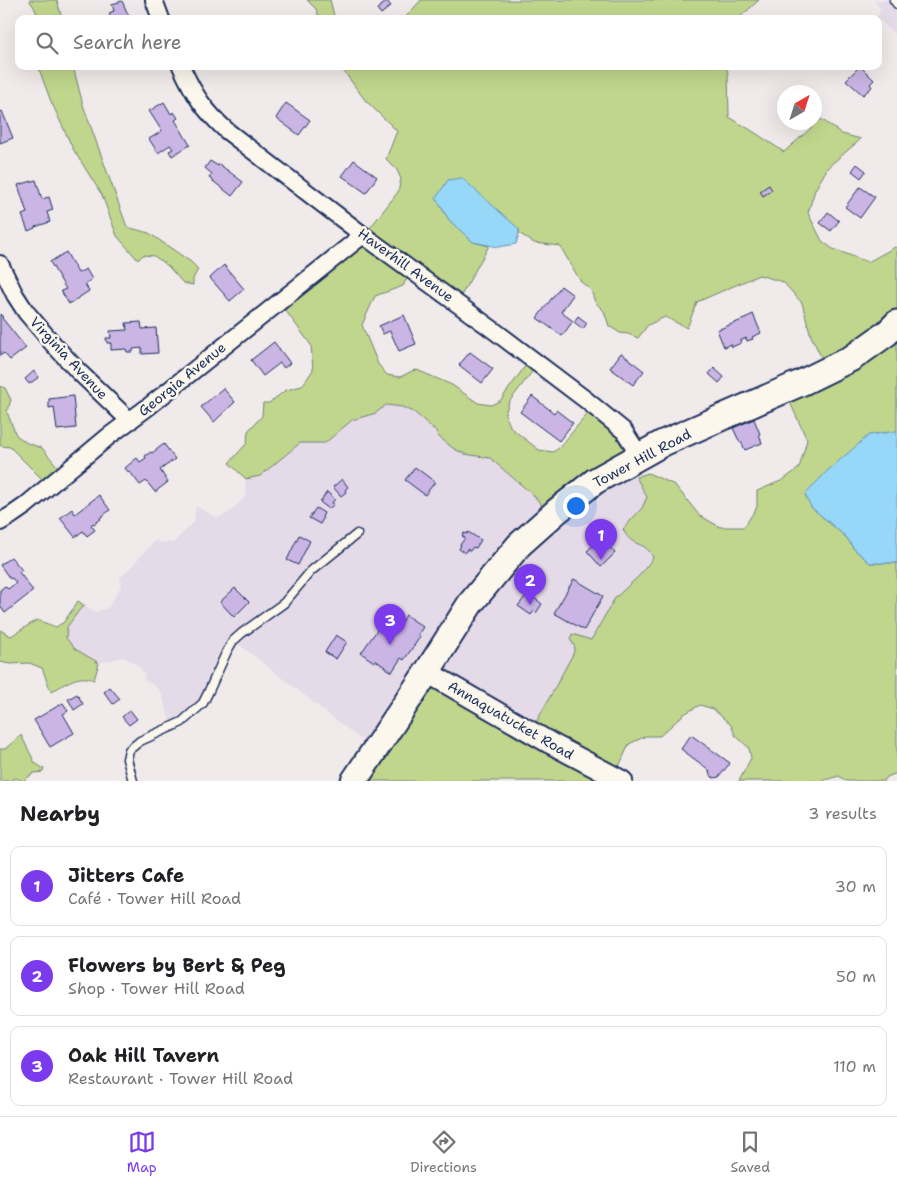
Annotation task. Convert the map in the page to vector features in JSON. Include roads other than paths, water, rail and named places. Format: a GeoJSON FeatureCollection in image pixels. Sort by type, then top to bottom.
{"type":"FeatureCollection","features":[{"type":"Feature","properties":{"kind":"main road","name":"Tower Hill Road"},"geometry":{"type":"LineString","coordinates":[[354,781],[470,604],[519,545],[557,510],[595,481],[663,443],[803,382],[852,358],[887,333],[897,323]]}},
{"type":"Feature","properties":{"kind":"street"},"geometry":{"type":"LineString","coordinates":[[154,0],[160,15]]}},
{"type":"Feature","properties":{"kind":"street","name":"Haverhill Avenue"},"geometry":{"type":"LineString","coordinates":[[183,70],[201,105],[214,119],[246,146],[363,235],[586,400],[624,431],[640,456]]}},
{"type":"Feature","properties":{"kind":"street","name":"Georgia Avenue"},"geometry":{"type":"LineString","coordinates":[[0,522],[24,506],[109,436],[363,235]]}},
{"type":"Feature","properties":{"kind":"street","name":"Virginia Avenue"},"geometry":{"type":"LineString","coordinates":[[0,264],[15,295],[26,312],[78,371],[130,421]]}},
{"type":"Feature","properties":{"kind":"street","name":"Annaquatucket Road"},"geometry":{"type":"LineString","coordinates":[[427,672],[550,743],[622,781]]}},
{"type":"Feature","properties":{"kind":"lane"},"geometry":{"type":"LineString","coordinates":[[894,0],[897,4]]}},
{"type":"Feature","properties":{"kind":"lane"},"geometry":{"type":"LineString","coordinates":[[133,781],[127,759],[129,750],[140,742],[182,722],[203,703],[233,641],[284,603],[311,572],[357,534]]}},
{"type":"Feature","properties":{"kind":"water"},"geometry":{"type":"Polygon","coordinates":[[[462,178],[519,229],[516,244],[498,247],[473,242],[449,220],[436,198],[448,180],[462,178]]]}},
{"type":"Feature","properties":{"kind":"water"},"geometry":{"type":"Polygon","coordinates":[[[897,431],[897,563],[870,563],[853,548],[847,538],[811,507],[805,495],[826,472],[869,435],[897,431]]]}},
{"type":"Feature","properties":{"kind":"place","name":"Jitters Cafe"},"geometry":{"type":"Point","coordinates":[601,560]}},
{"type":"Feature","properties":{"kind":"place","name":"Flowers by Bert & Peg"},"geometry":{"type":"Point","coordinates":[530,605]}},
{"type":"Feature","properties":{"kind":"place","name":"Oak Hill Tavern"},"geometry":{"type":"Point","coordinates":[390,645]}}]}
